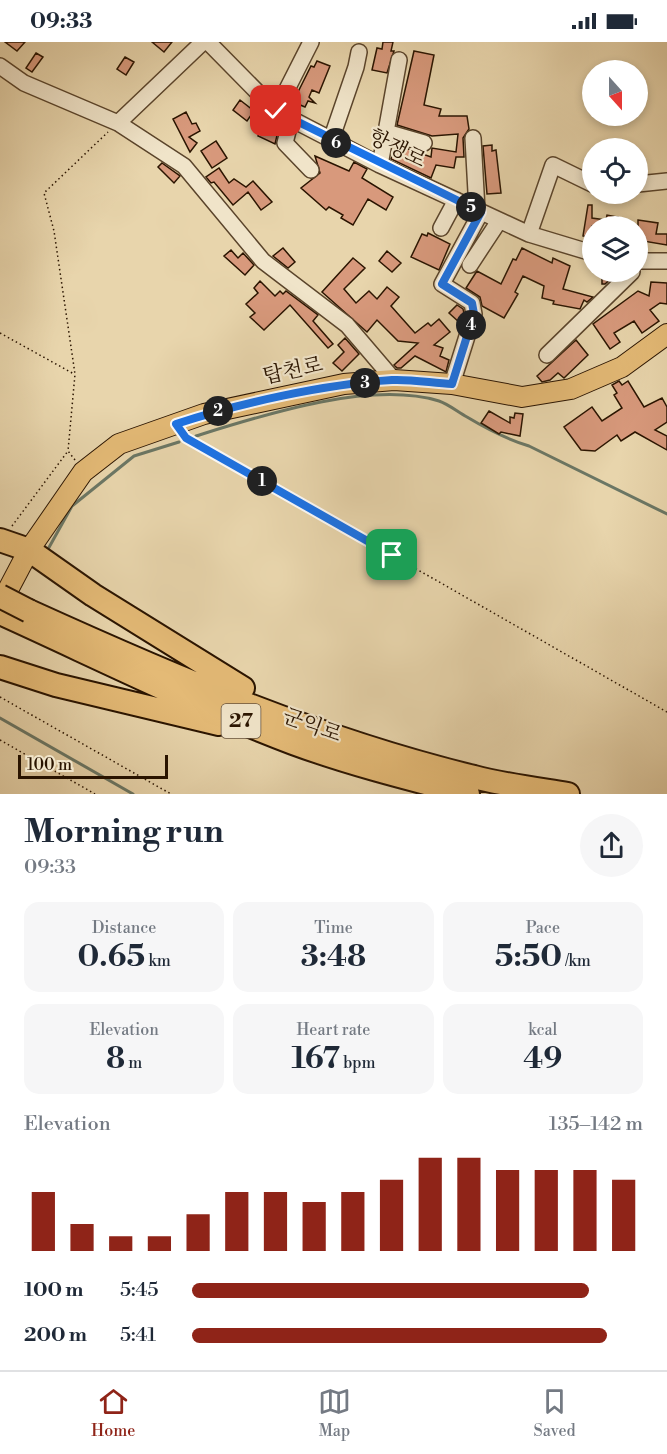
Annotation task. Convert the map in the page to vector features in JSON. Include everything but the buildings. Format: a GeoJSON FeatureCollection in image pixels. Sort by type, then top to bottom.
{"type":"FeatureCollection","features":[{"type":"Feature","properties":{"kind":"highway"},"geometry":{"type":"LineString","coordinates":[[3,537],[29,550],[93,595],[192,658],[314,729]]}},
{"type":"Feature","properties":{"kind":"highway","name":"군익로"},"geometry":{"type":"LineString","coordinates":[[0,596],[26,617],[87,655],[293,743],[389,774],[468,794]]}},
{"type":"Feature","properties":{"kind":"highway","name":"군익로"},"geometry":{"type":"LineString","coordinates":[[0,612],[26,617],[105,645],[314,729],[474,777],[568,794]]}},
{"type":"Feature","properties":{"kind":"highway"},"geometry":{"type":"LineString","coordinates":[[0,667],[56,685],[293,743]]}},
{"type":"Feature","properties":{"kind":"main road","name":"탑천로"},"geometry":{"type":"LineString","coordinates":[[0,605],[29,550],[83,472],[119,444],[204,414],[344,384],[394,380],[452,384],[522,397],[571,389],[622,368],[667,334]]}},
{"type":"Feature","properties":{"kind":"street"},"geometry":{"type":"LineString","coordinates":[[118,123],[203,42]]}},
{"type":"Feature","properties":{"kind":"street","name":"항쟁로"},"geometry":{"type":"LineString","coordinates":[[208,42],[276,111],[331,141],[499,221],[529,234],[582,250]]}},
{"type":"Feature","properties":{"kind":"street"},"geometry":{"type":"LineString","coordinates":[[276,111],[311,42]]}},
{"type":"Feature","properties":{"kind":"street"},"geometry":{"type":"LineString","coordinates":[[331,141],[359,52]]}},
{"type":"Feature","properties":{"kind":"street"},"geometry":{"type":"LineString","coordinates":[[380,165],[399,60]]}},
{"type":"Feature","properties":{"kind":"street"},"geometry":{"type":"LineString","coordinates":[[0,66],[24,83],[118,123],[184,166],[263,261],[347,325],[394,380]]}},
{"type":"Feature","properties":{"kind":"street"},"geometry":{"type":"LineString","coordinates":[[291,119],[285,143],[311,170]]}},
{"type":"Feature","properties":{"kind":"street"},"geometry":{"type":"LineString","coordinates":[[386,132],[424,143]]}},
{"type":"Feature","properties":{"kind":"street"},"geometry":{"type":"LineString","coordinates":[[452,384],[474,314],[472,303],[442,284],[479,211],[473,138]]}},
{"type":"Feature","properties":{"kind":"street"},"geometry":{"type":"LineString","coordinates":[[529,234],[553,165],[582,179]]}},
{"type":"Feature","properties":{"kind":"street"},"geometry":{"type":"LineString","coordinates":[[648,183],[667,181]]}},
{"type":"Feature","properties":{"kind":"street"},"geometry":{"type":"LineString","coordinates":[[441,228],[456,200]]}},
{"type":"Feature","properties":{"kind":"street"},"geometry":{"type":"LineString","coordinates":[[470,265],[499,221]]}},
{"type":"Feature","properties":{"kind":"street"},"geometry":{"type":"LineString","coordinates":[[648,264],[667,261]]}},
{"type":"Feature","properties":{"kind":"street"},"geometry":{"type":"LineString","coordinates":[[547,355],[620,282]]}},
{"type":"Feature","properties":{"kind":"path"},"geometry":{"type":"LineString","coordinates":[[3,537],[68,451],[75,374],[54,231],[44,193],[118,123]]}},
{"type":"Feature","properties":{"kind":"path"},"geometry":{"type":"LineString","coordinates":[[0,333],[75,374]]}},
{"type":"Feature","properties":{"kind":"path"},"geometry":{"type":"LineString","coordinates":[[176,424],[186,438],[667,711]]}},
{"type":"Feature","properties":{"kind":"path"},"geometry":{"type":"LineString","coordinates":[[68,451],[83,472]]}},
{"type":"Feature","properties":{"kind":"path"},"geometry":{"type":"LineString","coordinates":[[0,697],[171,794]]}},
{"type":"Feature","properties":{"kind":"path"},"geometry":{"type":"LineString","coordinates":[[0,740],[95,794]]}},
{"type":"Feature","properties":{"kind":"waterway"},"geometry":{"type":"LineString","coordinates":[[196,436],[284,410],[349,397],[411,396],[442,402],[497,433],[529,446],[667,514]]}},
{"type":"Feature","properties":{"kind":"waterway"},"geometry":{"type":"LineString","coordinates":[[47,551],[72,506],[134,456],[179,442]]}},
{"type":"Feature","properties":{"kind":"waterway"},"geometry":{"type":"LineString","coordinates":[[0,718],[133,794]]}},
{"type":"Feature","properties":{"kind":"route"},"geometry":{"type":"LineString","coordinates":[[276,111],[313,132],[481,212],[442,284],[472,303],[474,314],[452,384],[394,380],[344,384],[204,414],[176,424],[186,438],[392,555]]}}]}
